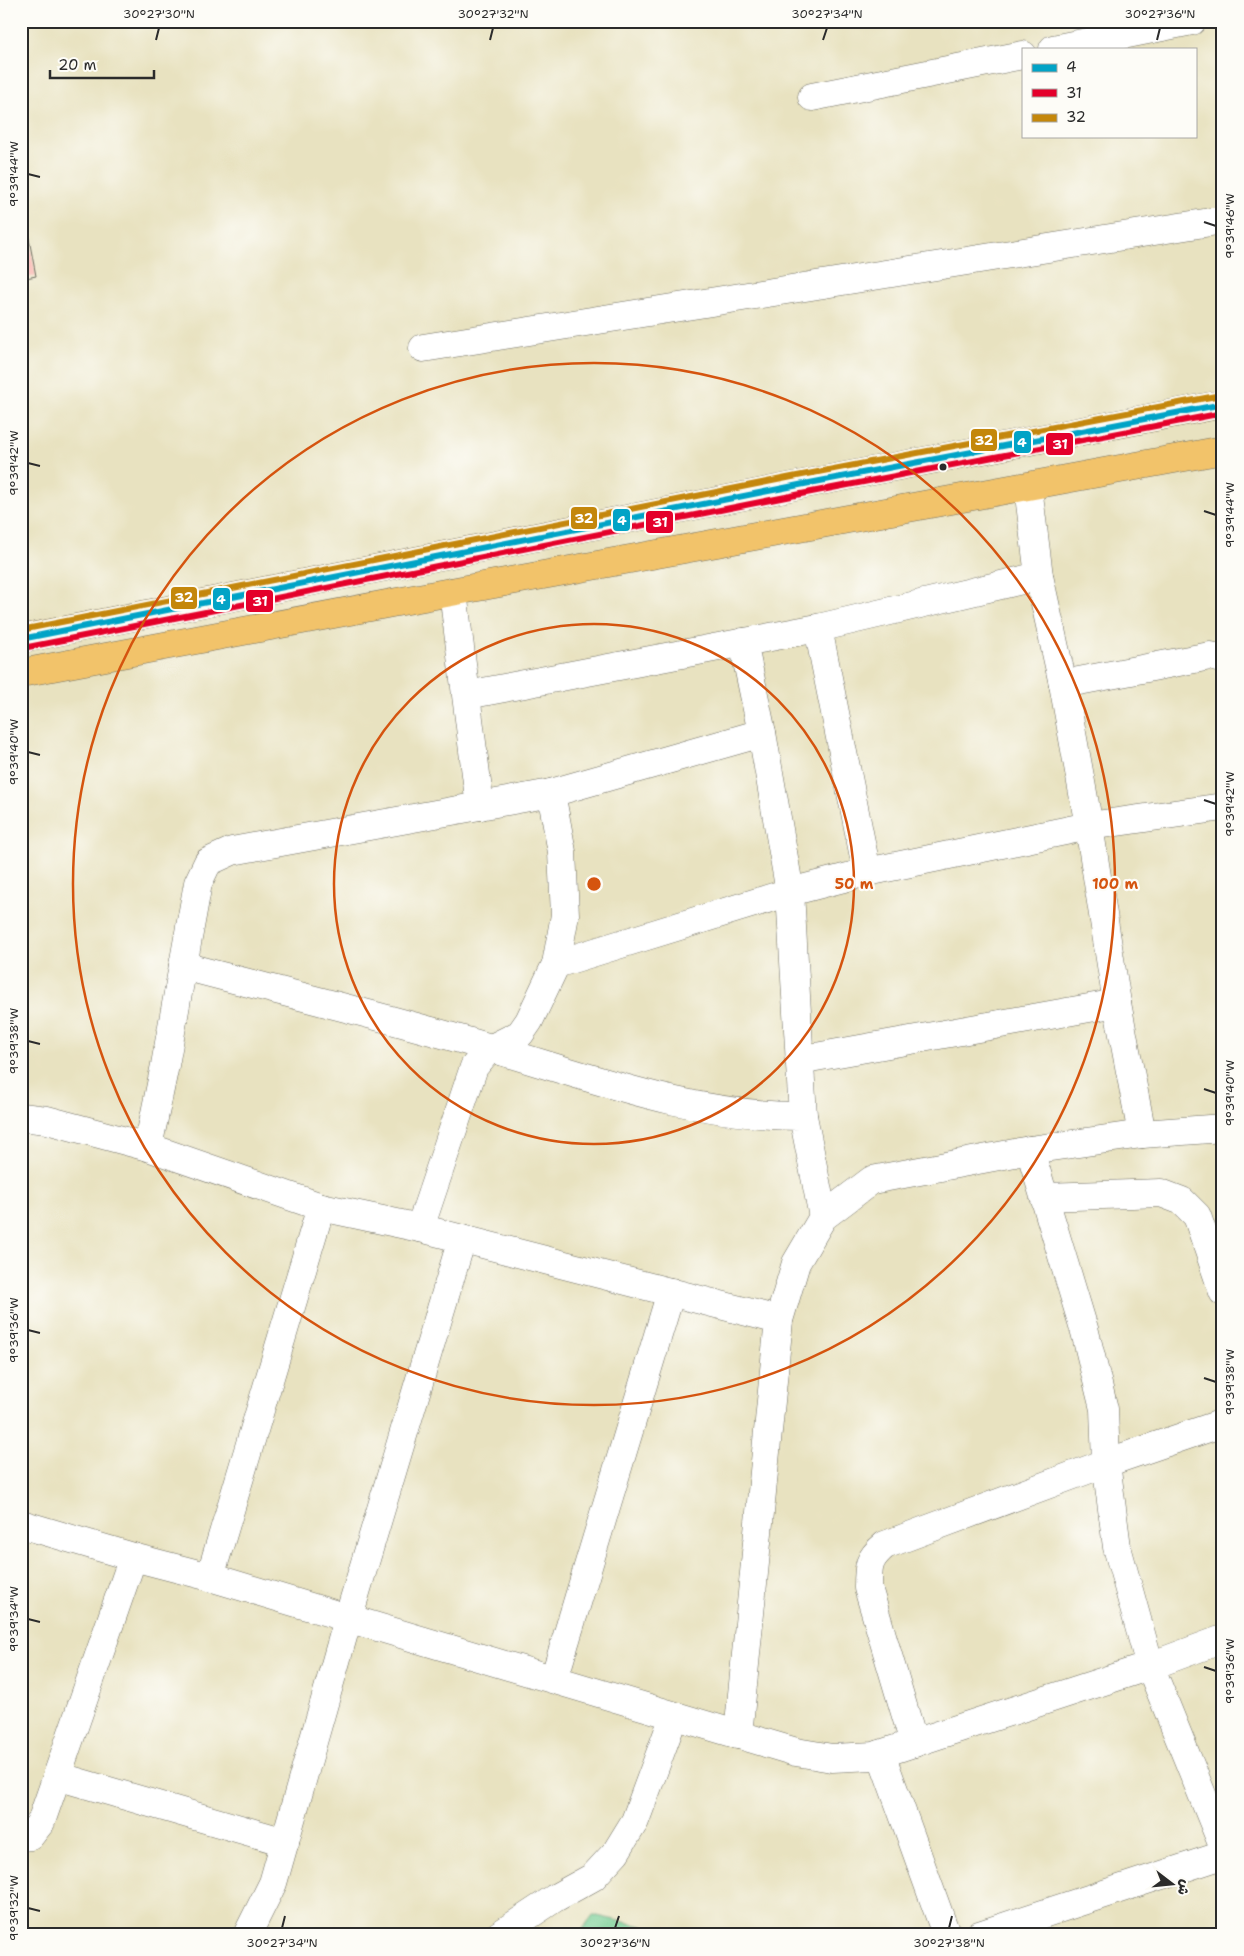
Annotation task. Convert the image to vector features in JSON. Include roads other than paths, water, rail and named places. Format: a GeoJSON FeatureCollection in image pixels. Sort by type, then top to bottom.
{"type":"FeatureCollection","features":[{"type":"Feature","properties":{"kind":"highway"},"geometry":{"type":"LineString","coordinates":[[21,639],[799,485],[1223,404]]}},
{"type":"Feature","properties":{"kind":"highway"},"geometry":{"type":"LineString","coordinates":[[21,673],[1223,450]]}},
{"type":"Feature","properties":{"kind":"street"},"geometry":{"type":"LineString","coordinates":[[1058,48],[1192,21]]}},
{"type":"Feature","properties":{"kind":"street"},"geometry":{"type":"LineString","coordinates":[[812,97],[1022,55]]}},
{"type":"Feature","properties":{"kind":"street"},"geometry":{"type":"LineString","coordinates":[[423,348],[1223,220]]}},
{"type":"Feature","properties":{"kind":"street"},"geometry":{"type":"LineString","coordinates":[[1028,487],[1039,576],[1063,684],[1089,826],[1117,1004],[1142,1134]]}},
{"type":"Feature","properties":{"kind":"street"},"geometry":{"type":"LineString","coordinates":[[467,695],[818,628],[1039,576]]}},
{"type":"Feature","properties":{"kind":"street"},"geometry":{"type":"LineString","coordinates":[[453,592],[480,806]]}},
{"type":"Feature","properties":{"kind":"street"},"geometry":{"type":"LineString","coordinates":[[818,628],[867,872]]}},
{"type":"Feature","properties":{"kind":"street"},"geometry":{"type":"LineString","coordinates":[[743,642],[762,734],[790,892],[803,1116],[823,1217]]}},
{"type":"Feature","properties":{"kind":"street"},"geometry":{"type":"LineString","coordinates":[[1063,684],[1210,656],[1223,659]]}},
{"type":"Feature","properties":{"kind":"street"},"geometry":{"type":"LineString","coordinates":[[148,1147],[165,1065],[198,882],[208,862],[232,851],[551,793],[762,734]]}},
{"type":"Feature","properties":{"kind":"street"},"geometry":{"type":"LineString","coordinates":[[420,1228],[474,1067],[492,1048],[520,1034],[529,1021],[556,964],[565,915],[562,852],[551,793]]}},
{"type":"Feature","properties":{"kind":"street"},"geometry":{"type":"LineString","coordinates":[[556,964],[790,892],[867,872],[1089,826],[1223,807]]}},
{"type":"Feature","properties":{"kind":"street"},"geometry":{"type":"LineString","coordinates":[[183,966],[492,1048],[633,1091],[730,1112],[770,1116],[803,1116]]}},
{"type":"Feature","properties":{"kind":"street"},"geometry":{"type":"LineString","coordinates":[[800,1060],[1117,1004]]}},
{"type":"Feature","properties":{"kind":"street"},"geometry":{"type":"LineString","coordinates":[[21,1117],[47,1120],[148,1147],[321,1207],[420,1228],[779,1320]]}},
{"type":"Feature","properties":{"kind":"street"},"geometry":{"type":"LineString","coordinates":[[738,1736],[779,1320],[796,1263],[823,1217],[872,1180],[1030,1150],[1142,1134],[1223,1128]]}},
{"type":"Feature","properties":{"kind":"street"},"geometry":{"type":"LineString","coordinates":[[1030,1150],[1085,1332],[1104,1409],[1106,1464],[1117,1547],[1150,1666],[1223,1846]]}},
{"type":"Feature","properties":{"kind":"street"},"geometry":{"type":"LineString","coordinates":[[1045,1197],[1161,1193],[1182,1201],[1197,1216],[1223,1292]]}},
{"type":"Feature","properties":{"kind":"street"},"geometry":{"type":"LineString","coordinates":[[210,1577],[321,1207]]}},
{"type":"Feature","properties":{"kind":"street"},"geometry":{"type":"LineString","coordinates":[[247,1935],[273,1883],[348,1620],[462,1239]]}},
{"type":"Feature","properties":{"kind":"street"},"geometry":{"type":"LineString","coordinates":[[554,1679],[671,1292]]}},
{"type":"Feature","properties":{"kind":"street"},"geometry":{"type":"LineString","coordinates":[[914,1743],[868,1588],[868,1571],[873,1555],[886,1545],[1223,1423]]}},
{"type":"Feature","properties":{"kind":"street"},"geometry":{"type":"LineString","coordinates":[[21,1524],[133,1557],[210,1577],[348,1620],[554,1679],[738,1736],[796,1752],[832,1758],[881,1754],[1150,1666],[1223,1638]]}},
{"type":"Feature","properties":{"kind":"street"},"geometry":{"type":"LineString","coordinates":[[21,1837],[30,1836],[42,1822],[133,1557]]}},
{"type":"Feature","properties":{"kind":"street"},"geometry":{"type":"LineString","coordinates":[[499,1935],[555,1898],[593,1877],[616,1852],[634,1821],[674,1716]]}},
{"type":"Feature","properties":{"kind":"street"},"geometry":{"type":"LineString","coordinates":[[881,1754],[949,1935]]}},
{"type":"Feature","properties":{"kind":"street"},"geometry":{"type":"LineString","coordinates":[[57,1776],[285,1842]]}},
{"type":"Feature","properties":{"kind":"street"},"geometry":{"type":"LineString","coordinates":[[979,1935],[1223,1855]]}}]}
